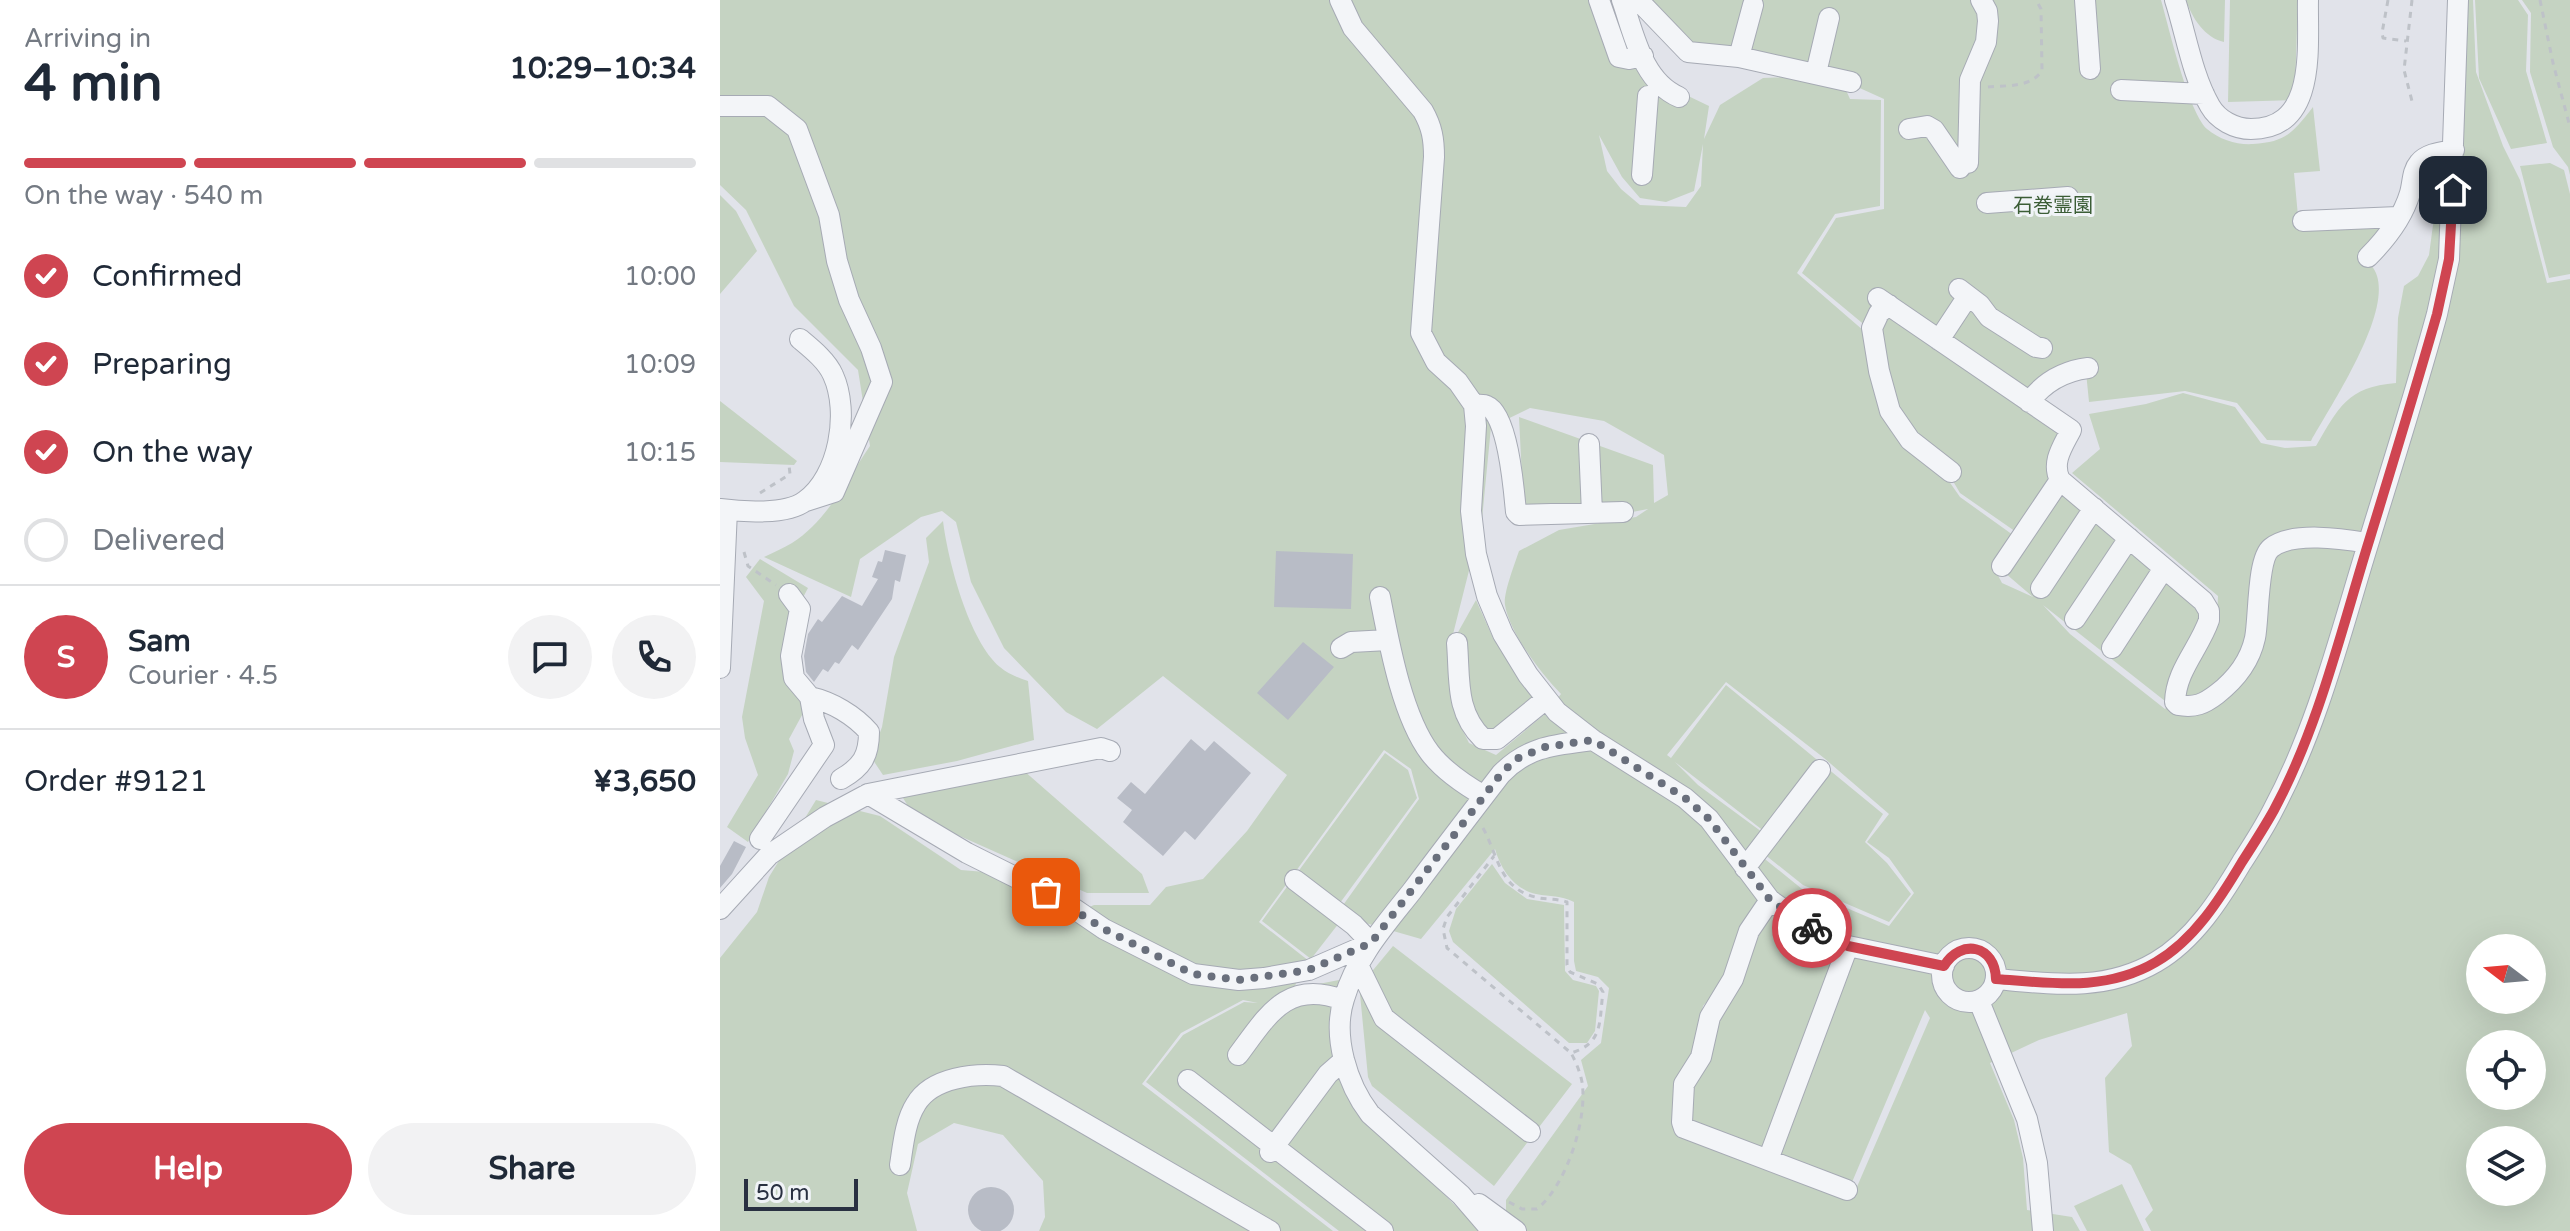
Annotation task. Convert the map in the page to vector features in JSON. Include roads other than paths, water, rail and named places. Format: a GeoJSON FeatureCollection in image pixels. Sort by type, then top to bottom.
{"type":"FeatureCollection","features":[{"type":"Feature","properties":{"kind":"street"},"geometry":{"type":"LineString","coordinates":[[1599,0],[1619,57],[1629,59],[1643,56]]}},
{"type":"Feature","properties":{"kind":"street"},"geometry":{"type":"LineString","coordinates":[[1622,0],[1656,94],[1642,175]]}},
{"type":"Feature","properties":{"kind":"street"},"geometry":{"type":"LineString","coordinates":[[1638,0],[1688,52],[1739,57],[1851,82]]}},
{"type":"Feature","properties":{"kind":"street"},"geometry":{"type":"LineString","coordinates":[[1909,129],[1927,126],[1934,130],[1964,166],[1970,80],[1986,42],[1987,11],[1981,0]]}},
{"type":"Feature","properties":{"kind":"street"},"geometry":{"type":"LineString","coordinates":[[2085,0],[2090,69]]}},
{"type":"Feature","properties":{"kind":"street"},"geometry":{"type":"LineString","coordinates":[[2175,0],[2211,109],[2225,123],[2246,129],[2268,129],[2285,120],[2299,101],[2306,81],[2308,0]]}},
{"type":"Feature","properties":{"kind":"street"},"geometry":{"type":"LineString","coordinates":[[1996,979],[2093,984],[2119,978],[2156,962],[2189,936],[2225,891],[2274,809],[2313,717],[2338,647],[2437,314],[2449,259],[2458,0]]}},
{"type":"Feature","properties":{"kind":"street"},"geometry":{"type":"LineString","coordinates":[[1339,3],[1353,28],[1423,111],[1434,138],[1421,333],[1436,362],[1458,382],[1474,405],[1476,426],[1471,511],[1476,554],[1487,596],[1503,634],[1528,675],[1557,712],[1593,740],[1685,798],[1709,819],[1770,900],[1824,936],[1848,946],[1944,966]]}},
{"type":"Feature","properties":{"kind":"street"},"geometry":{"type":"LineString","coordinates":[[1739,57],[1753,5]]}},
{"type":"Feature","properties":{"kind":"street"},"geometry":{"type":"LineString","coordinates":[[1816,73],[1829,18]]}},
{"type":"Feature","properties":{"kind":"street"},"geometry":{"type":"LineString","coordinates":[[2121,90],[2204,94]]}},
{"type":"Feature","properties":{"kind":"street"},"geometry":{"type":"LineString","coordinates":[[720,106],[768,106],[797,129],[829,215],[837,261],[849,300],[871,348],[882,382],[834,492],[789,508],[741,512],[724,509],[720,668]]}},
{"type":"Feature","properties":{"kind":"street"},"geometry":{"type":"LineString","coordinates":[[2368,257],[2385,240],[2398,217],[2410,194],[2418,163],[2431,154],[2454,150]]}},
{"type":"Feature","properties":{"kind":"street"},"geometry":{"type":"LineString","coordinates":[[1987,203],[2068,197]]}},
{"type":"Feature","properties":{"kind":"street"},"geometry":{"type":"LineString","coordinates":[[2303,221],[2398,217]]}},
{"type":"Feature","properties":{"kind":"street"},"geometry":{"type":"LineString","coordinates":[[1939,340],[1964,292],[1989,317],[2042,348]]}},
{"type":"Feature","properties":{"kind":"street"},"geometry":{"type":"LineString","coordinates":[[1951,472],[1910,440],[1890,411],[1872,328],[1884,302],[2071,430],[2057,460],[2055,470],[2060,480],[2203,601],[2209,611],[2205,630],[2180,674],[2175,692],[2178,705],[2198,706],[2230,683],[2245,663],[2254,642],[2262,570],[2270,549],[2316,536],[2368,543]]}},
{"type":"Feature","properties":{"kind":"street"},"geometry":{"type":"LineString","coordinates":[[800,339],[832,372],[841,396],[842,418],[838,447],[824,478],[806,501]]}},
{"type":"Feature","properties":{"kind":"street"},"geometry":{"type":"LineString","coordinates":[[2029,402],[2040,387],[2073,370],[2088,368]]}},
{"type":"Feature","properties":{"kind":"street"},"geometry":{"type":"LineString","coordinates":[[1474,405],[1488,406],[1496,413],[1503,429],[1516,512],[1519,515],[1623,512]]}},
{"type":"Feature","properties":{"kind":"street"},"geometry":{"type":"LineString","coordinates":[[1589,444],[1592,513]]}},
{"type":"Feature","properties":{"kind":"street"},"geometry":{"type":"LineString","coordinates":[[2002,566],[2060,480]]}},
{"type":"Feature","properties":{"kind":"street"},"geometry":{"type":"LineString","coordinates":[[2041,588],[2094,508]]}},
{"type":"Feature","properties":{"kind":"street"},"geometry":{"type":"LineString","coordinates":[[2075,619],[2129,538]]}},
{"type":"Feature","properties":{"kind":"street"},"geometry":{"type":"LineString","coordinates":[[2112,648],[2164,568]]}},
{"type":"Feature","properties":{"kind":"street"},"geometry":{"type":"LineString","coordinates":[[760,839],[824,745],[810,697],[794,678],[791,656],[800,609],[789,594]]}},
{"type":"Feature","properties":{"kind":"street"},"geometry":{"type":"LineString","coordinates":[[1380,597],[1388,640],[1416,730],[1431,754],[1464,784],[1479,803]]}},
{"type":"Feature","properties":{"kind":"street"},"geometry":{"type":"LineString","coordinates":[[1341,648],[1351,642],[1388,640]]}},
{"type":"Feature","properties":{"kind":"street"},"geometry":{"type":"LineString","coordinates":[[1457,643],[1462,710],[1470,727],[1483,739],[1497,739],[1546,699]]}},
{"type":"Feature","properties":{"kind":"street"},"geometry":{"type":"LineString","coordinates":[[810,697],[825,700],[860,721],[869,732],[869,753],[863,763],[841,779]]}},
{"type":"Feature","properties":{"kind":"street"},"geometry":{"type":"LineString","coordinates":[[1516,1231],[1468,1199],[1370,1114],[1360,1101],[1344,1060],[1341,1036],[1343,1000],[1371,943],[1516,759],[1545,747],[1593,740]]}},
{"type":"Feature","properties":{"kind":"street"},"geometry":{"type":"LineString","coordinates":[[720,909],[769,855],[825,817],[868,794],[1101,748],[1110,751]]}},
{"type":"Feature","properties":{"kind":"street"},"geometry":{"type":"LineString","coordinates":[[1745,868],[1820,770]]}},
{"type":"Feature","properties":{"kind":"street"},"geometry":{"type":"LineString","coordinates":[[868,794],[967,853],[1063,901],[1104,929],[1193,974],[1239,980],[1264,978],[1309,970],[1371,943]]}},
{"type":"Feature","properties":{"kind":"street"},"geometry":{"type":"LineString","coordinates":[[1295,880],[1354,925],[1371,943]]}},
{"type":"Feature","properties":{"kind":"street"},"geometry":{"type":"LineString","coordinates":[[1770,900],[1749,931],[1733,979],[1710,1017],[1701,1057],[1684,1084],[1682,1122],[1684,1128],[1847,1190]]}},
{"type":"Feature","properties":{"kind":"street"},"geometry":{"type":"LineString","coordinates":[[1768,1160],[1848,946]]}},
{"type":"Feature","properties":{"kind":"street"},"geometry":{"type":"LineString","coordinates":[[1971,948],[1980,950],[1993,962],[1996,979],[1991,992],[1979,1001],[1964,1002],[1950,995],[1943,981],[1944,966],[1955,952],[1971,948]]}},
{"type":"Feature","properties":{"kind":"street"},"geometry":{"type":"LineString","coordinates":[[1358,965],[1384,1018],[1530,1132]]}},
{"type":"Feature","properties":{"kind":"street"},"geometry":{"type":"LineString","coordinates":[[1238,1055],[1274,1008],[1296,995],[1323,992],[1343,1000]]}},
{"type":"Feature","properties":{"kind":"street"},"geometry":{"type":"LineString","coordinates":[[1979,1001],[2027,1119],[2037,1163],[2043,1231]]}},
{"type":"Feature","properties":{"kind":"street"},"geometry":{"type":"LineString","coordinates":[[1272,1149],[1328,1074],[1344,1060]]}},
{"type":"Feature","properties":{"kind":"street"},"geometry":{"type":"LineString","coordinates":[[900,1165],[917,1100],[939,1084],[960,1077],[984,1074],[1003,1076],[1270,1231]]}},
{"type":"Feature","properties":{"kind":"street"},"geometry":{"type":"LineString","coordinates":[[1188,1080],[1272,1149],[1383,1231]]}},
{"type":"Feature","properties":{"kind":"street"},"geometry":{"type":"LineString","coordinates":[[1468,1199],[1492,1231]]}},
{"type":"Feature","properties":{"kind":"park label","name":"石巻霊園"},"geometry":{"type":"Point","coordinates":[2053,205]}}]}
